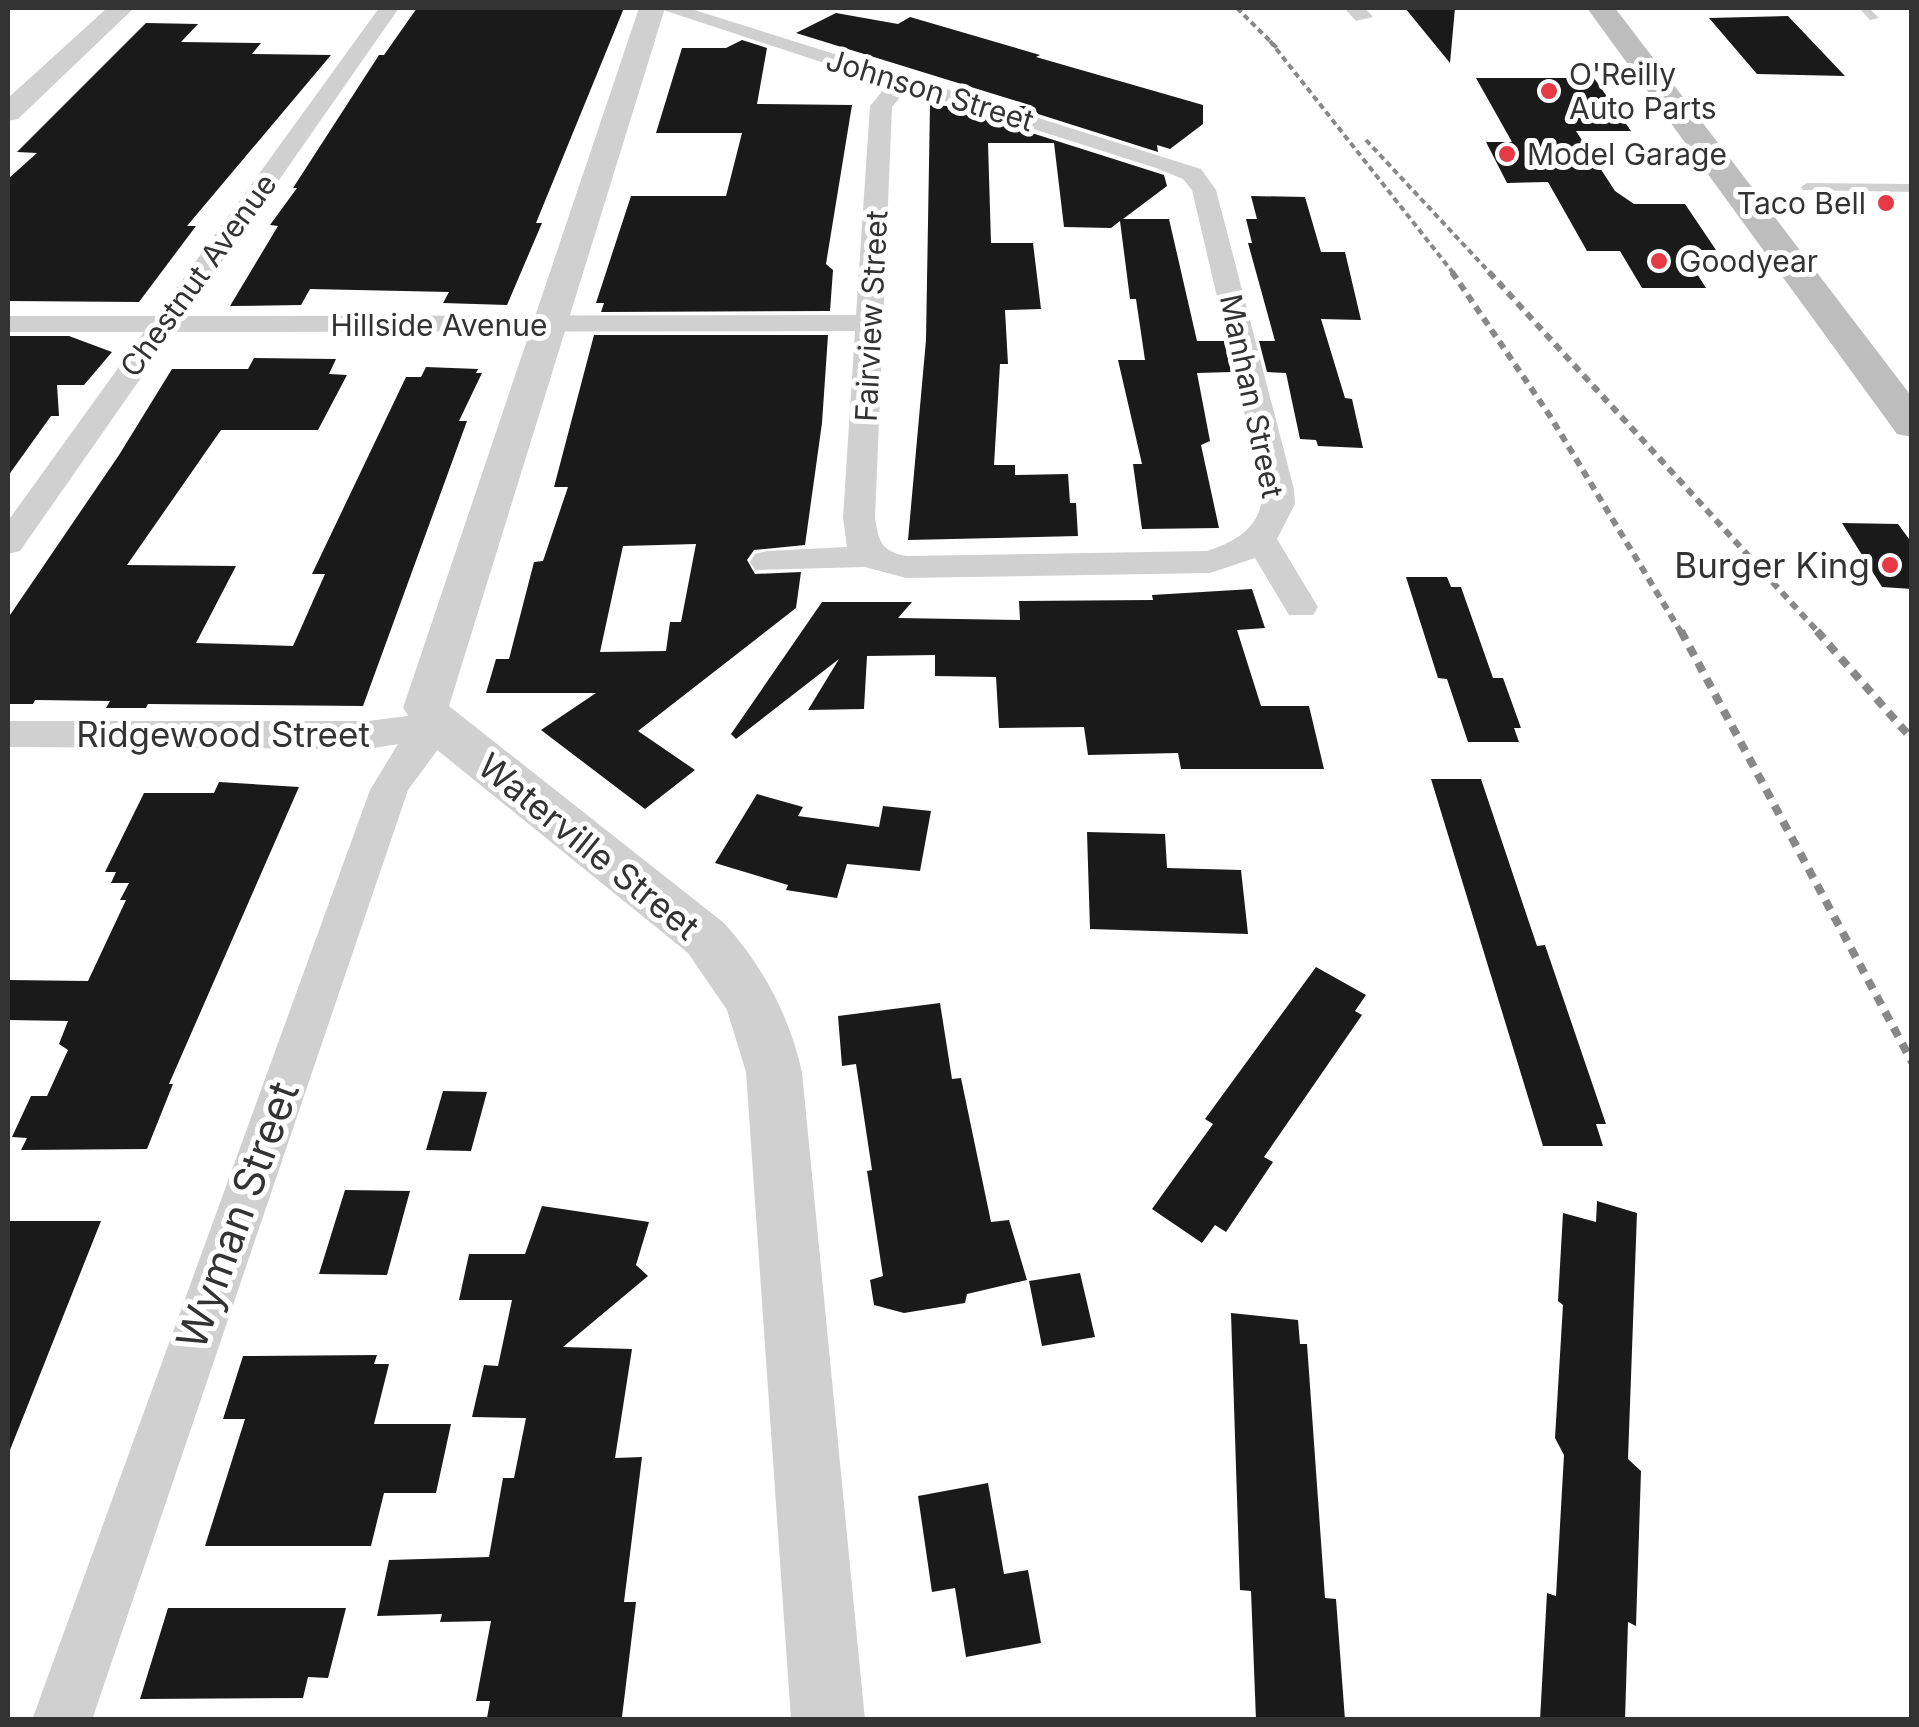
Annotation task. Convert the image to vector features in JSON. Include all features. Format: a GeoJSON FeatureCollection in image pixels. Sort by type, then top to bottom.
{"type":"FeatureCollection","features":[{"type":"Feature","properties":{"kind":"main road"},"geometry":{"type":"LineString","coordinates":[[1602,8],[1912,425]]}},
{"type":"Feature","properties":{"kind":"street"},"geometry":{"type":"LineString","coordinates":[[8,113],[122,8]]}},
{"type":"Feature","properties":{"kind":"street","name":"Chestnut Avenue"},"geometry":{"type":"LineString","coordinates":[[8,544],[390,8]]}},
{"type":"Feature","properties":{"kind":"street"},"geometry":{"type":"LineString","coordinates":[[438,725],[426,708],[429,688],[652,8]]}},
{"type":"Feature","properties":{"kind":"street","name":"Johnson Street"},"geometry":{"type":"LineString","coordinates":[[667,8],[1192,174]]}},
{"type":"Feature","properties":{"kind":"street","name":"Fairview Street"},"geometry":{"type":"LineString","coordinates":[[870,556],[861,543],[859,518],[882,106],[902,81]]}},
{"type":"Feature","properties":{"kind":"street","name":"Manhan Street"},"geometry":{"type":"LineString","coordinates":[[1192,174],[1204,190],[1278,489],[1276,514],[1260,538],[1301,607]]}},
{"type":"Feature","properties":{"kind":"street","name":"Hillside Avenue"},"geometry":{"type":"LineString","coordinates":[[8,324],[872,322]]}},
{"type":"Feature","properties":{"kind":"street"},"geometry":{"type":"LineString","coordinates":[[767,562],[870,556],[906,567],[1178,566],[1224,559],[1260,538]]}},
{"type":"Feature","properties":{"kind":"street","name":"Ridgewood Street"},"geometry":{"type":"LineString","coordinates":[[8,734],[368,735],[438,725]]}},
{"type":"Feature","properties":{"kind":"street","name":"Wyman Street"},"geometry":{"type":"LineString","coordinates":[[62,1720],[389,790],[404,761],[438,725]]}},
{"type":"Feature","properties":{"kind":"street","name":"Waterville Street"},"geometry":{"type":"LineString","coordinates":[[438,725],[706,938],[740,979],[762,1026],[774,1072],[828,1720]]}},
{"type":"Feature","properties":{"kind":"lane"},"geometry":{"type":"LineString","coordinates":[[1864,8],[1874,18]]}},
{"type":"Feature","properties":{"kind":"lane"},"geometry":{"type":"LineString","coordinates":[[1807,188],[1912,188]]}},
{"type":"Feature","properties":{"kind":"building"},"geometry":{"type":"Polygon","coordinates":[[[417,8],[624,8],[536,223],[542,223],[507,305],[443,303],[449,292],[310,289],[301,305],[230,306],[278,226],[270,225],[297,188],[293,188],[379,55],[384,55],[417,8]]]}},
{"type":"Feature","properties":{"kind":"building"},"geometry":{"type":"Polygon","coordinates":[[[1405,8],[1455,8],[1450,63],[1405,8]]]}},
{"type":"Feature","properties":{"kind":"building"},"geometry":{"type":"Polygon","coordinates":[[[836,13],[898,24],[910,17],[1040,55],[1036,57],[1203,105],[1203,124],[1170,149],[1157,145],[1158,152],[1013,106],[1033,106],[796,33],[836,13]]]}},
{"type":"Feature","properties":{"kind":"building"},"geometry":{"type":"Polygon","coordinates":[[[1788,16],[1845,76],[1757,74],[1709,18],[1788,16]]]}},
{"type":"Feature","properties":{"kind":"building"},"geometry":{"type":"Polygon","coordinates":[[[146,23],[198,24],[181,42],[261,43],[252,54],[331,55],[187,226],[196,226],[139,302],[8,301],[8,179],[37,153],[17,152],[146,23]]]}},
{"type":"Feature","properties":{"kind":"building"},"geometry":{"type":"Polygon","coordinates":[[[742,40],[767,48],[757,104],[852,105],[826,264],[833,270],[830,311],[601,312],[604,303],[596,303],[631,196],[726,196],[742,133],[656,133],[682,48],[726,48],[742,40]]]}},
{"type":"Feature","properties":{"kind":"building"},"geometry":{"type":"Polygon","coordinates":[[[1476,78],[1594,78],[1631,131],[1576,131],[1615,191],[1634,204],[1685,204],[1716,250],[1682,250],[1706,288],[1642,288],[1620,251],[1587,251],[1548,182],[1507,183],[1486,142],[1512,142],[1476,78]]]}},
{"type":"Feature","properties":{"kind":"building"},"geometry":{"type":"Polygon","coordinates":[[[930,105],[947,106],[1164,175],[1167,186],[1123,219],[1169,219],[1197,341],[1224,341],[1231,372],[1197,373],[1210,441],[1201,445],[1219,528],[1142,529],[1133,464],[1142,464],[1118,360],[1145,360],[1136,299],[1130,299],[1120,221],[1111,228],[1064,227],[1054,143],[988,143],[991,243],[1033,243],[1041,309],[1005,310],[1008,364],[1000,364],[994,465],[1015,465],[1015,475],[1068,474],[1070,503],[1076,503],[1078,536],[908,540],[926,340],[930,105]]]}},
{"type":"Feature","properties":{"kind":"building"},"geometry":{"type":"Polygon","coordinates":[[[1251,196],[1305,197],[1321,252],[1345,252],[1361,320],[1321,319],[1345,398],[1352,399],[1363,448],[1318,446],[1316,440],[1300,439],[1286,373],[1267,372],[1259,341],[1275,341],[1248,243],[1252,243],[1246,219],[1257,219],[1251,196]]]}},
{"type":"Feature","properties":{"kind":"building"},"geometry":{"type":"Polygon","coordinates":[[[594,335],[828,335],[822,423],[805,545],[754,550],[747,560],[755,574],[801,572],[796,608],[638,731],[695,770],[645,809],[541,730],[596,693],[486,693],[496,659],[509,659],[534,562],[543,561],[568,487],[554,487],[594,335]],[[696,544],[623,546],[600,652],[666,651],[670,622],[681,622],[696,544]]]}},
{"type":"Feature","properties":{"kind":"building"},"geometry":{"type":"Polygon","coordinates":[[[8,336],[69,336],[112,352],[84,385],[57,385],[59,416],[51,416],[8,476],[8,336]]]}},
{"type":"Feature","properties":{"kind":"building"},"geometry":{"type":"Polygon","coordinates":[[[254,358],[336,359],[329,374],[347,375],[318,430],[221,430],[127,565],[236,566],[196,643],[293,646],[325,574],[312,574],[406,377],[421,377],[426,367],[478,369],[476,373],[482,373],[459,421],[467,421],[363,706],[148,704],[146,708],[106,708],[110,701],[35,700],[33,704],[8,704],[8,618],[119,455],[172,369],[248,369],[254,358]]]}},
{"type":"Feature","properties":{"kind":"building","name":"Burger King"},"geometry":{"type":"Polygon","coordinates":[[[1842,523],[1898,524],[1912,543],[1912,589],[1882,587],[1842,523]]]}},
{"type":"Feature","properties":{"kind":"building"},"geometry":{"type":"Polygon","coordinates":[[[1406,577],[1447,577],[1451,587],[1461,587],[1493,678],[1503,678],[1521,728],[1514,728],[1519,742],[1468,742],[1447,679],[1438,678],[1406,577]]]}},
{"type":"Feature","properties":{"kind":"building"},"geometry":{"type":"Polygon","coordinates":[[[1252,589],[1265,628],[1237,630],[1261,706],[1309,706],[1324,769],[1181,769],[1178,753],[1088,755],[1084,727],[999,728],[996,677],[935,676],[935,655],[867,656],[864,709],[808,710],[839,659],[736,739],[731,734],[822,602],[912,602],[898,618],[1020,620],[1019,601],[1153,600],[1152,595],[1252,589]]]}},
{"type":"Feature","properties":{"kind":"building"},"geometry":{"type":"Polygon","coordinates":[[[1431,779],[1481,779],[1537,946],[1545,945],[1606,1124],[1596,1124],[1603,1146],[1543,1146],[1431,779]]]}},
{"type":"Feature","properties":{"kind":"building"},"geometry":{"type":"Polygon","coordinates":[[[219,782],[299,787],[169,1084],[173,1084],[147,1149],[21,1150],[27,1138],[12,1137],[31,1096],[47,1096],[68,1050],[59,1044],[68,1021],[8,1020],[8,980],[88,981],[126,900],[120,900],[129,883],[111,883],[116,872],[105,872],[144,793],[214,793],[219,782]]]}},
{"type":"Feature","properties":{"kind":"building"},"geometry":{"type":"Polygon","coordinates":[[[757,794],[803,807],[798,816],[879,827],[883,806],[931,811],[920,871],[847,864],[837,898],[786,890],[788,885],[715,863],[757,794]]]}},
{"type":"Feature","properties":{"kind":"building"},"geometry":{"type":"Polygon","coordinates":[[[1087,832],[1165,834],[1167,868],[1241,870],[1248,934],[1090,929],[1087,832]]]}},
{"type":"Feature","properties":{"kind":"building"},"geometry":{"type":"Polygon","coordinates":[[[1316,967],[1366,995],[1355,1011],[1362,1015],[1264,1157],[1273,1162],[1226,1232],[1215,1225],[1202,1243],[1152,1209],[1213,1124],[1205,1119],[1316,967]]]}},
{"type":"Feature","properties":{"kind":"building"},"geometry":{"type":"Polygon","coordinates":[[[940,1003],[952,1079],[961,1078],[991,1222],[1009,1220],[1027,1280],[967,1294],[965,1303],[904,1313],[874,1305],[870,1280],[883,1276],[867,1171],[872,1170],[856,1064],[842,1066],[838,1016],[940,1003]]]}},
{"type":"Feature","properties":{"kind":"building"},"geometry":{"type":"Polygon","coordinates":[[[443,1091],[487,1092],[471,1151],[426,1150],[443,1091]]]}},
{"type":"Feature","properties":{"kind":"building"},"geometry":{"type":"Polygon","coordinates":[[[345,1190],[410,1191],[387,1275],[319,1274],[345,1190]]]}},
{"type":"Feature","properties":{"kind":"building"},"geometry":{"type":"Polygon","coordinates":[[[1597,1201],[1637,1213],[1628,1459],[1641,1471],[1636,1626],[1628,1622],[1625,1720],[1540,1720],[1547,1593],[1556,1596],[1564,1455],[1555,1438],[1563,1305],[1558,1301],[1563,1213],[1596,1222],[1597,1201]]]}},
{"type":"Feature","properties":{"kind":"building"},"geometry":{"type":"Polygon","coordinates":[[[542,1206],[649,1222],[636,1265],[648,1276],[563,1347],[632,1349],[615,1458],[642,1457],[624,1602],[636,1602],[622,1717],[487,1718],[490,1701],[476,1701],[491,1621],[440,1622],[442,1614],[377,1616],[389,1560],[489,1557],[503,1478],[514,1478],[526,1418],[472,1417],[484,1365],[498,1366],[512,1300],[459,1300],[469,1254],[525,1254],[542,1206]]]}},
{"type":"Feature","properties":{"kind":"building"},"geometry":{"type":"Polygon","coordinates":[[[8,1221],[101,1221],[8,1455],[8,1221]]]}},
{"type":"Feature","properties":{"kind":"building"},"geometry":{"type":"Polygon","coordinates":[[[1080,1273],[1095,1337],[1042,1346],[1029,1281],[1080,1273]]]}},
{"type":"Feature","properties":{"kind":"building"},"geometry":{"type":"Polygon","coordinates":[[[1231,1313],[1298,1320],[1300,1344],[1307,1344],[1325,1598],[1336,1599],[1345,1720],[1256,1720],[1251,1591],[1240,1590],[1231,1313]]]}},
{"type":"Feature","properties":{"kind":"building"},"geometry":{"type":"Polygon","coordinates":[[[377,1355],[374,1364],[389,1364],[374,1424],[451,1424],[436,1493],[384,1493],[371,1546],[205,1546],[245,1419],[223,1419],[243,1356],[377,1355]]]}},
{"type":"Feature","properties":{"kind":"building"},"geometry":{"type":"Polygon","coordinates":[[[988,1483],[1004,1574],[1028,1570],[1041,1643],[966,1657],[955,1588],[932,1592],[918,1496],[988,1483]]]}},
{"type":"Feature","properties":{"kind":"building"},"geometry":{"type":"Polygon","coordinates":[[[168,1608],[346,1608],[328,1678],[308,1677],[303,1698],[140,1699],[168,1608]]]}},
{"type":"Feature","properties":{"kind":"railway"},"geometry":{"type":"LineString","coordinates":[[1237,8],[1270,41]]}},
{"type":"Feature","properties":{"kind":"railway"},"geometry":{"type":"LineString","coordinates":[[1270,41],[1279,50]]}},
{"type":"Feature","properties":{"kind":"railway"},"geometry":{"type":"LineString","coordinates":[[1270,41],[1454,274]]}},
{"type":"Feature","properties":{"kind":"railway"},"geometry":{"type":"LineString","coordinates":[[1366,140],[1491,274]]}},
{"type":"Feature","properties":{"kind":"railway"},"geometry":{"type":"LineString","coordinates":[[1452,272],[1550,416],[1682,634]]}},
{"type":"Feature","properties":{"kind":"railway"},"geometry":{"type":"LineString","coordinates":[[1489,272],[1820,634]]}},
{"type":"Feature","properties":{"kind":"railway"},"geometry":{"type":"LineString","coordinates":[[1681,631],[1912,1062]]}},
{"type":"Feature","properties":{"kind":"railway"},"geometry":{"type":"LineString","coordinates":[[1817,631],[1912,739]]}},
{"type":"Feature","properties":{"kind":"place","name":"O'Reilly Auto Parts"},"geometry":{"type":"Point","coordinates":[1549,91]}},
{"type":"Feature","properties":{"kind":"place","name":"Model Garage"},"geometry":{"type":"Point","coordinates":[1507,154]}},
{"type":"Feature","properties":{"kind":"place","name":"Taco Bell"},"geometry":{"type":"Point","coordinates":[1886,203]}},
{"type":"Feature","properties":{"kind":"place","name":"Goodyear"},"geometry":{"type":"Point","coordinates":[1659,261]}},
{"type":"Feature","properties":{"kind":"place","name":"Burger King"},"geometry":{"type":"Point","coordinates":[1890,565]}}]}
